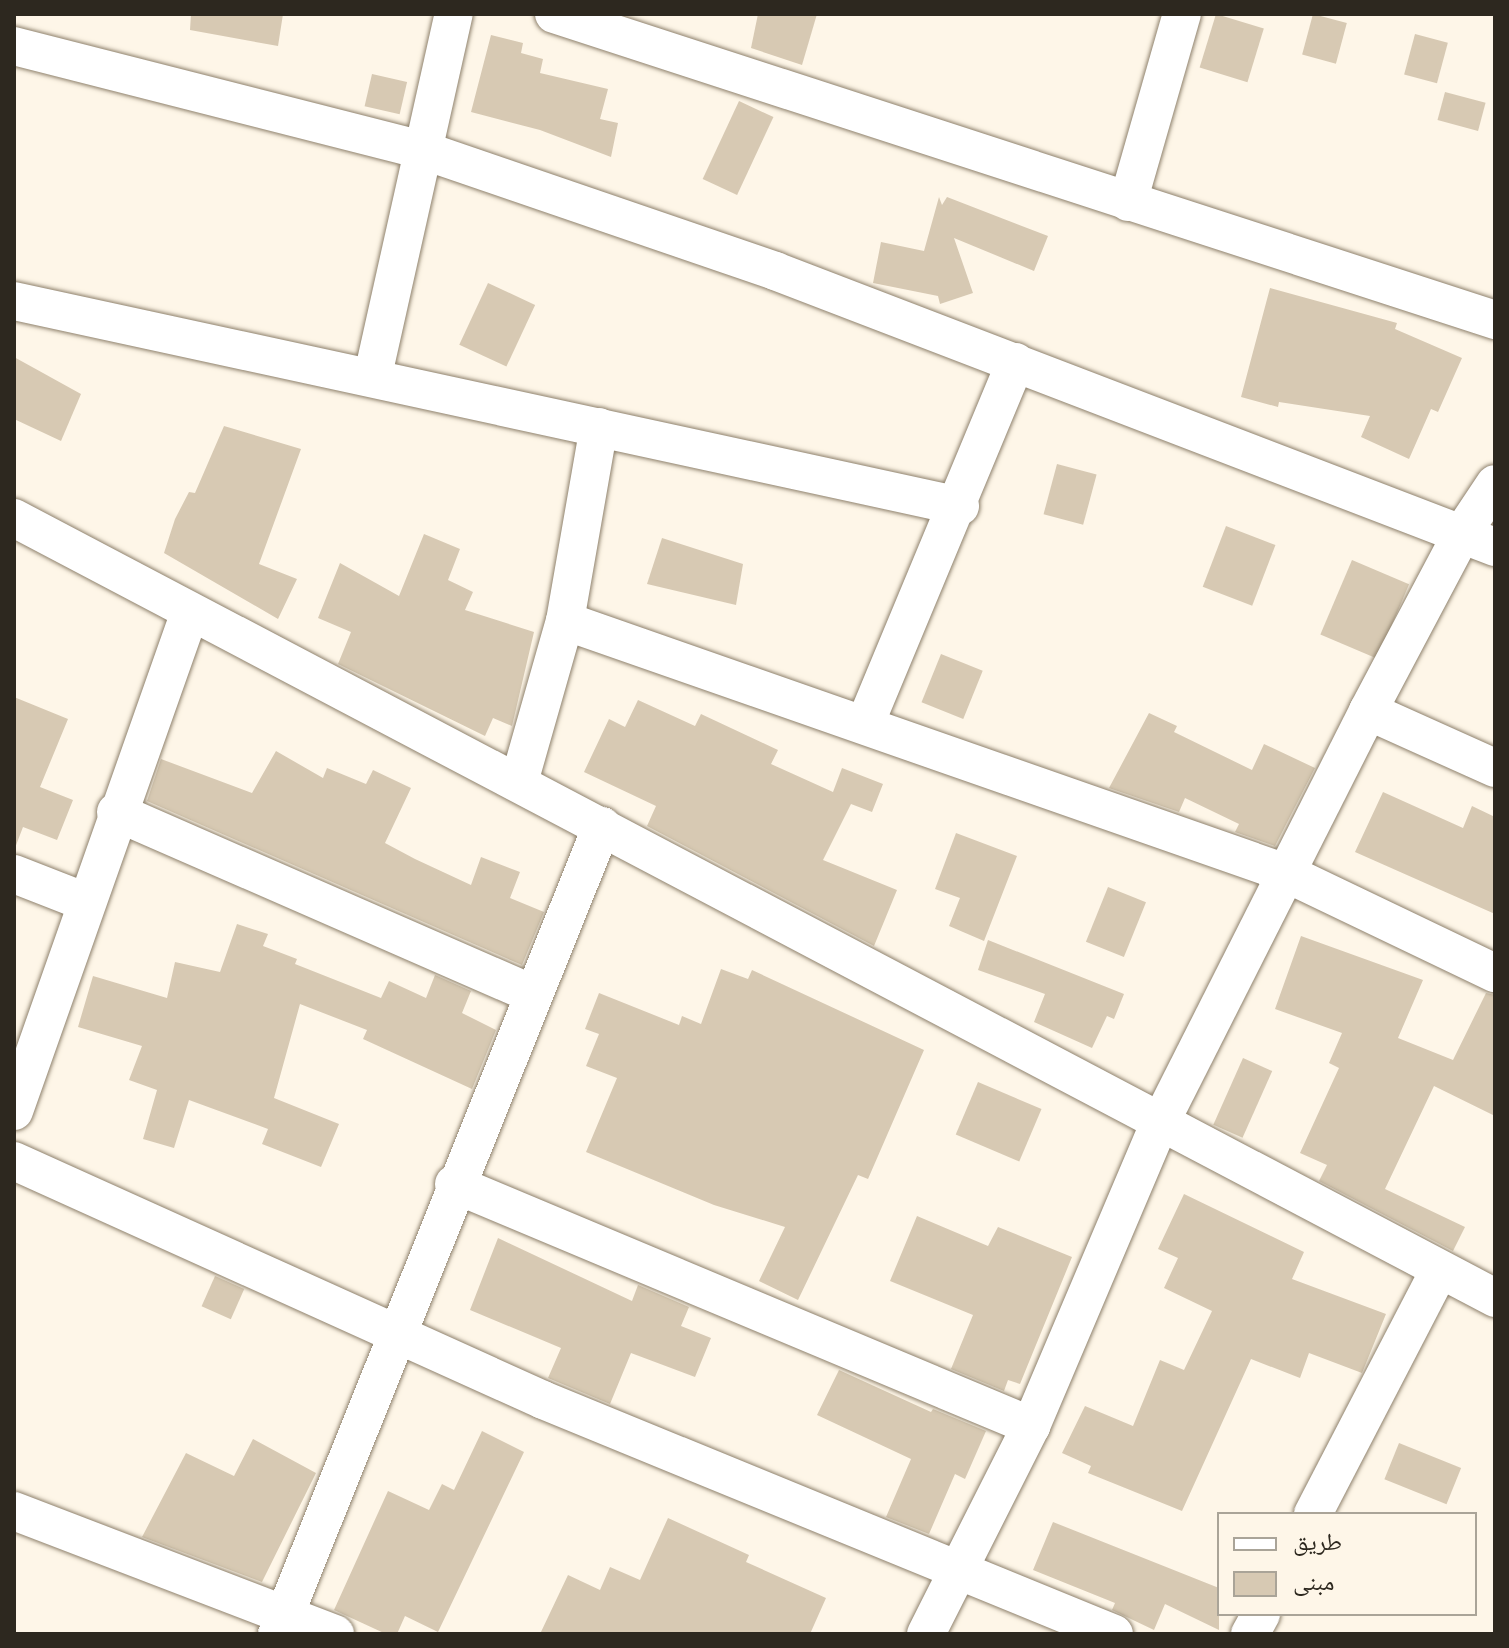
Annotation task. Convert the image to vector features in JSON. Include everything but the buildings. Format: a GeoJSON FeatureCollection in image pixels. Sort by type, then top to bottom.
{"type":"FeatureCollection","features":[{"type":"Feature","properties":{"kind":"street"},"geometry":{"type":"LineString","coordinates":[[373,375],[454,14]]}},
{"type":"Feature","properties":{"kind":"street"},"geometry":{"type":"LineString","coordinates":[[554,14],[1495,320]]}},
{"type":"Feature","properties":{"kind":"street"},"geometry":{"type":"LineString","coordinates":[[1128,202],[1182,14]]}},
{"type":"Feature","properties":{"kind":"street"},"geometry":{"type":"LineString","coordinates":[[14,46],[425,151],[775,271],[1478,541]]}},
{"type":"Feature","properties":{"kind":"street"},"geometry":{"type":"LineString","coordinates":[[14,301],[373,375],[960,506]]}},
{"type":"Feature","properties":{"kind":"street"},"geometry":{"type":"LineString","coordinates":[[865,724],[960,506],[1016,362]]}},
{"type":"Feature","properties":{"kind":"street"},"geometry":{"type":"LineString","coordinates":[[519,782],[565,621],[599,427]]}},
{"type":"Feature","properties":{"kind":"street"},"geometry":{"type":"LineString","coordinates":[[926,1634],[1031,1426],[1159,1125],[1368,711],[1478,541],[1495,484]]}},
{"type":"Feature","properties":{"kind":"street"},"geometry":{"type":"LineString","coordinates":[[14,518],[602,826],[1159,1125],[1495,1298]]}},
{"type":"Feature","properties":{"kind":"street"},"geometry":{"type":"LineString","coordinates":[[14,1111],[116,812],[190,612]]}},
{"type":"Feature","properties":{"kind":"street"},"geometry":{"type":"LineString","coordinates":[[565,621],[1286,873],[1495,973]]}},
{"type":"Feature","properties":{"kind":"street"},"geometry":{"type":"LineString","coordinates":[[1368,711],[1495,768]]}},
{"type":"Feature","properties":{"kind":"street"},"geometry":{"type":"LineString","coordinates":[[116,812],[533,994]]}},
{"type":"Feature","properties":{"kind":"street"},"geometry":{"type":"LineString","coordinates":[[281,1625],[454,1184],[602,826]]}},
{"type":"Feature","properties":{"kind":"street"},"geometry":{"type":"LineString","coordinates":[[14,874],[86,902]]}},
{"type":"Feature","properties":{"kind":"street"},"geometry":{"type":"LineString","coordinates":[[14,1161],[543,1400],[960,1568],[1114,1634]]}},
{"type":"Feature","properties":{"kind":"street"},"geometry":{"type":"LineString","coordinates":[[454,1184],[1031,1426]]}},
{"type":"Feature","properties":{"kind":"street"},"geometry":{"type":"LineString","coordinates":[[1314,1512],[1439,1271]]}},
{"type":"Feature","properties":{"kind":"street"},"geometry":{"type":"LineString","coordinates":[[14,1511],[281,1625],[335,1634]]}},
{"type":"Feature","properties":{"kind":"street"},"geometry":{"type":"LineString","coordinates":[[1250,1634],[1260,1616]]}}]}
